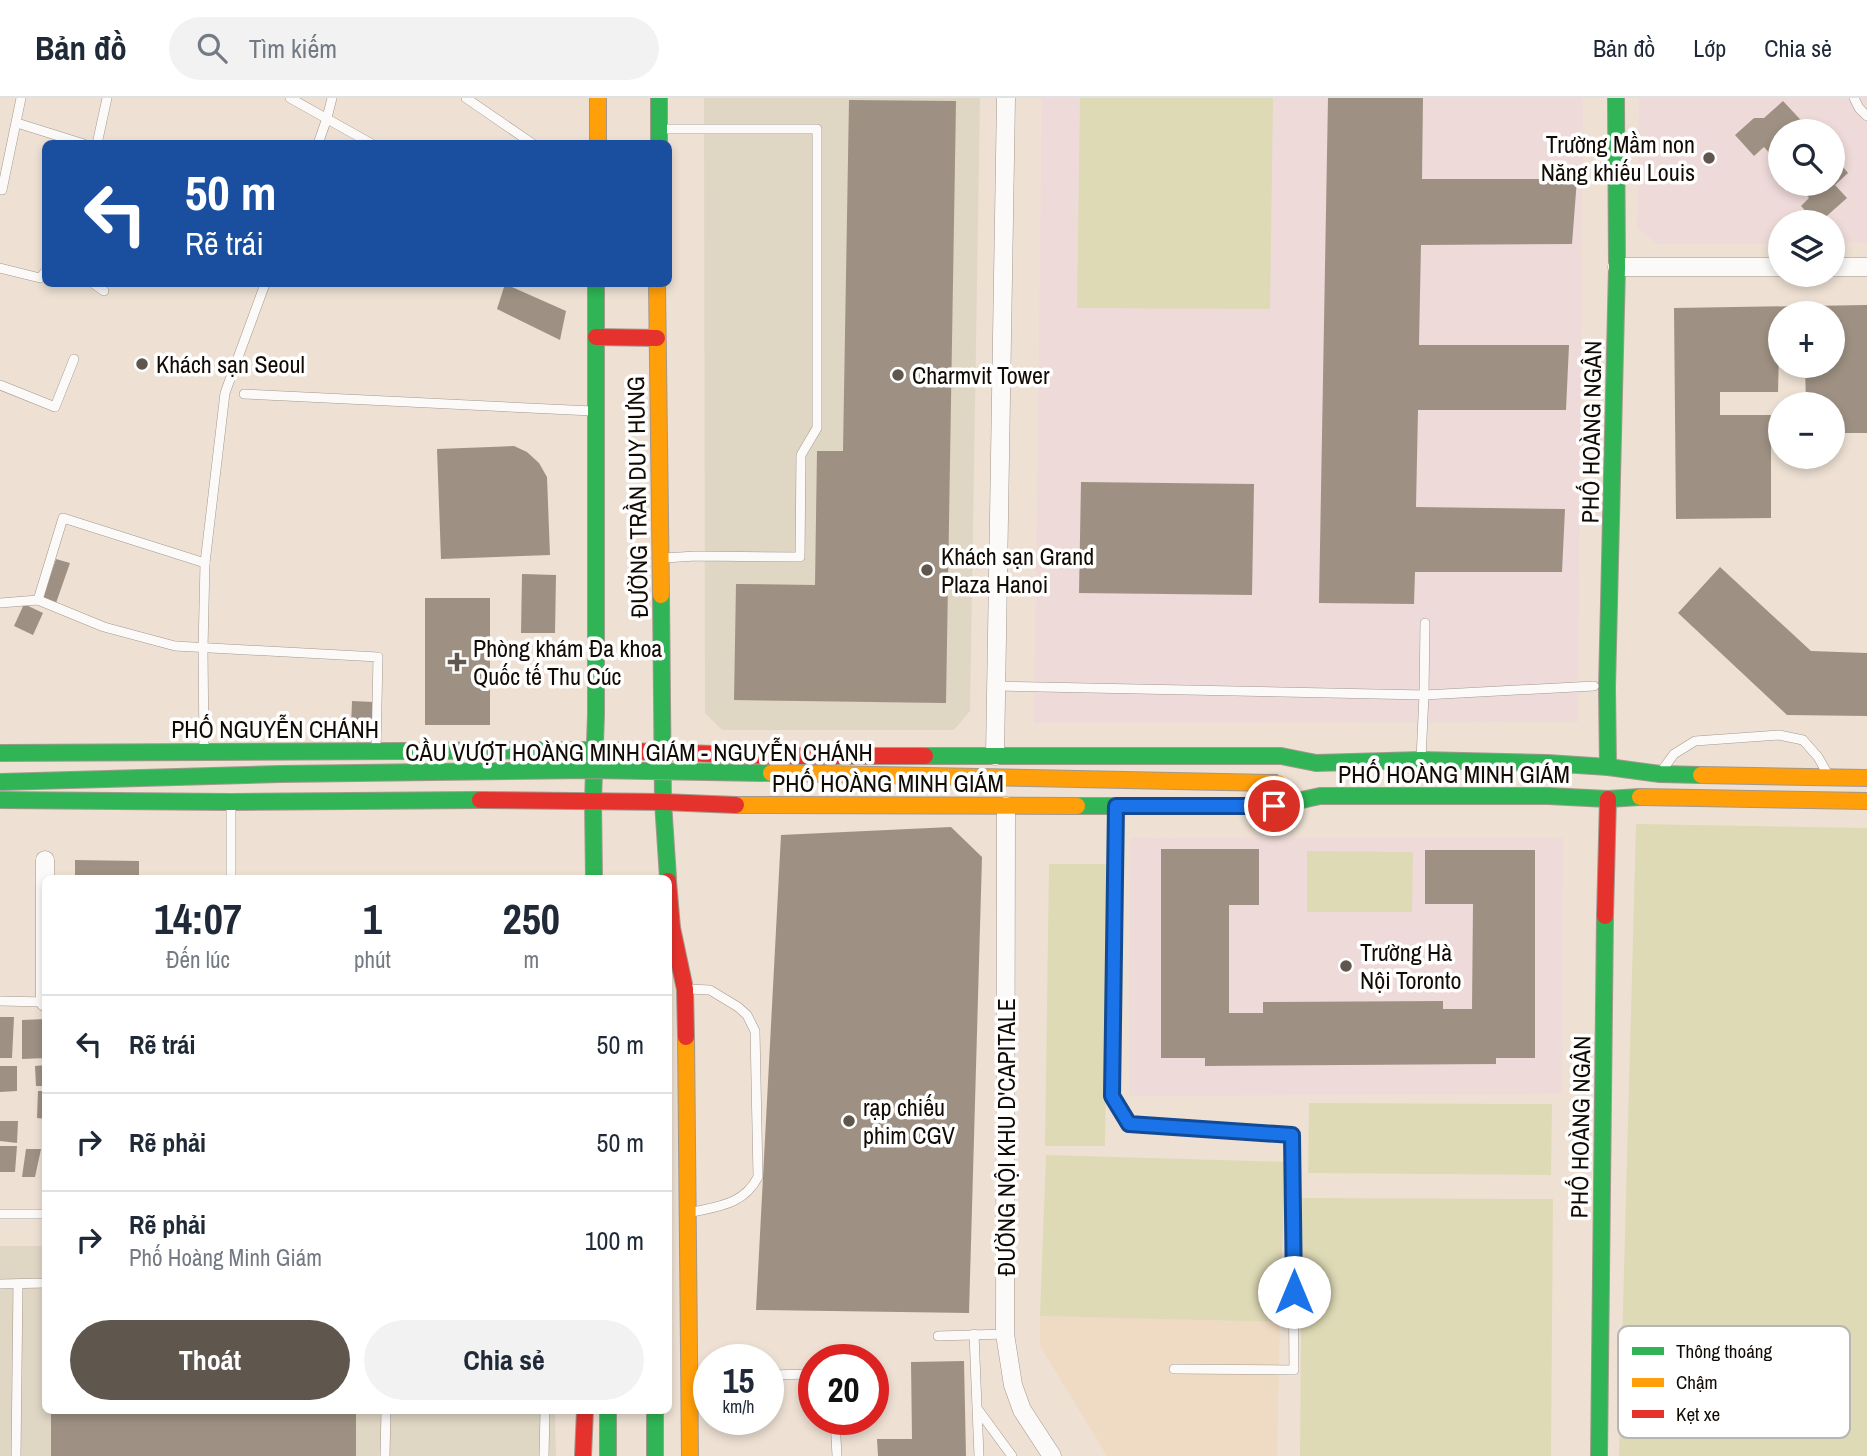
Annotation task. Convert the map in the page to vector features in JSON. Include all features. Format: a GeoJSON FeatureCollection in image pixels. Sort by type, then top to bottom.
{"type":"FeatureCollection","features":[{"type":"Feature","properties":{"kind":"main road"},"geometry":{"type":"LineString","coordinates":[[597,140],[598,98]]}},
{"type":"Feature","properties":{"kind":"main road"},"geometry":{"type":"LineString","coordinates":[[659,98],[659,136]]}},
{"type":"Feature","properties":{"kind":"main road","name":"PHỐ HOÀNG NGÂN"},"geometry":{"type":"LineString","coordinates":[[1608,767],[1607,687],[1618,267],[1616,98]]}},
{"type":"Feature","properties":{"kind":"main road","name":"ĐƯỜNG TRẦN DUY HƯNG"},"geometry":{"type":"LineString","coordinates":[[594,875],[596,287]]}},
{"type":"Feature","properties":{"kind":"main road","name":"ĐƯỜNG TRẦN DUY HƯNG"},"geometry":{"type":"LineString","coordinates":[[657,287],[663,802],[668,875]]}},
{"type":"Feature","properties":{"kind":"main road"},"geometry":{"type":"LineString","coordinates":[[596,337],[657,338]]}},
{"type":"Feature","properties":{"kind":"main road","name":"PHỐ HOÀNG MINH GIÁM"},"geometry":{"type":"LineString","coordinates":[[593,750],[768,756],[1281,756],[1316,763],[1421,760],[1608,767],[1660,774],[1867,778]]}},
{"type":"Feature","properties":{"kind":"main road","name":"PHỐ NGUYỄN CHÁNH"},"geometry":{"type":"LineString","coordinates":[[0,753],[593,750]]}},
{"type":"Feature","properties":{"kind":"main road"},"geometry":{"type":"LineString","coordinates":[[464,800],[493,783],[497,775],[497,766],[492,758],[479,751]]}},
{"type":"Feature","properties":{"kind":"main road"},"geometry":{"type":"LineString","coordinates":[[760,806],[744,799],[737,789],[737,775],[748,764],[768,756]]}},
{"type":"Feature","properties":{"kind":"main road","name":"CẦU VƯỢT HOÀNG MINH GIÁM - NGUYỄN CHÁNH"},"geometry":{"type":"LineString","coordinates":[[0,782],[590,769],[761,774],[1287,778],[1316,763]]}},
{"type":"Feature","properties":{"kind":"main road","name":"CẦU VƯỢT HOÀNG MINH GIÁM - NGUYỄN CHÁNH"},"geometry":{"type":"LineString","coordinates":[[1287,778],[1320,796]]}},
{"type":"Feature","properties":{"kind":"main road","name":"PHỐ HOÀNG MINH GIÁM"},"geometry":{"type":"LineString","coordinates":[[593,802],[760,806],[1274,806],[1320,796],[1548,796],[1608,799],[1654,796],[1867,801]]}},
{"type":"Feature","properties":{"kind":"main road","name":"PHỐ HOÀNG NGÂN"},"geometry":{"type":"LineString","coordinates":[[1599,1456],[1608,799]]}},
{"type":"Feature","properties":{"kind":"main road"},"geometry":{"type":"LineString","coordinates":[[0,800],[593,802]]}},
{"type":"Feature","properties":{"kind":"main road","name":"ĐƯỜNG TRẦN DUY HƯNG"},"geometry":{"type":"LineString","coordinates":[[672,932],[685,989],[688,1213],[694,1378],[690,1456]]}},
{"type":"Feature","properties":{"kind":"main road"},"geometry":{"type":"LineString","coordinates":[[583,1456],[584,1414]]}},
{"type":"Feature","properties":{"kind":"main road"},"geometry":{"type":"LineString","coordinates":[[608,1414],[608,1456]]}},
{"type":"Feature","properties":{"kind":"main road"},"geometry":{"type":"LineString","coordinates":[[655,1414],[655,1456]]}},
{"type":"Feature","properties":{"kind":"street"},"geometry":{"type":"LineString","coordinates":[[995,756],[1006,98]]}},
{"type":"Feature","properties":{"kind":"street"},"geometry":{"type":"LineString","coordinates":[[1618,267],[1768,267]]}},
{"type":"Feature","properties":{"kind":"street"},"geometry":{"type":"LineString","coordinates":[[1845,267],[1867,267]]}},
{"type":"Feature","properties":{"kind":"street","name":"ĐƯỜNG NỘI KHU D'CAPITALE"},"geometry":{"type":"LineString","coordinates":[[1006,806],[1005,1334],[1013,1385],[1022,1410],[1052,1456]]}},
{"type":"Feature","properties":{"kind":"street"},"geometry":{"type":"LineString","coordinates":[[45,860],[45,875]]}},
{"type":"Feature","properties":{"kind":"lane"},"geometry":{"type":"LineString","coordinates":[[2,191],[21,98]]}},
{"type":"Feature","properties":{"kind":"lane"},"geometry":{"type":"LineString","coordinates":[[98,140],[107,98]]}},
{"type":"Feature","properties":{"kind":"lane"},"geometry":{"type":"LineString","coordinates":[[290,98],[365,140]]}},
{"type":"Feature","properties":{"kind":"lane"},"geometry":{"type":"LineString","coordinates":[[319,140],[332,98]]}},
{"type":"Feature","properties":{"kind":"lane"},"geometry":{"type":"LineString","coordinates":[[466,98],[527,140]]}},
{"type":"Feature","properties":{"kind":"lane"},"geometry":{"type":"LineString","coordinates":[[1854,98],[1867,117]]}},
{"type":"Feature","properties":{"kind":"lane"},"geometry":{"type":"LineString","coordinates":[[17,123],[71,140]]}},
{"type":"Feature","properties":{"kind":"lane"},"geometry":{"type":"LineString","coordinates":[[659,136],[817,129],[817,428],[801,455],[800,557],[660,558]]}},
{"type":"Feature","properties":{"kind":"lane"},"geometry":{"type":"LineString","coordinates":[[0,268],[40,278],[42,276]]}},
{"type":"Feature","properties":{"kind":"lane"},"geometry":{"type":"LineString","coordinates":[[98,287],[104,291]]}},
{"type":"Feature","properties":{"kind":"lane"},"geometry":{"type":"LineString","coordinates":[[204,751],[202,649],[205,563],[225,393],[264,287]]}},
{"type":"Feature","properties":{"kind":"lane"},"geometry":{"type":"LineString","coordinates":[[0,385],[55,407],[74,359]]}},
{"type":"Feature","properties":{"kind":"lane"},"geometry":{"type":"LineString","coordinates":[[244,394],[597,411]]}},
{"type":"Feature","properties":{"kind":"lane"},"geometry":{"type":"LineString","coordinates":[[38,600],[63,518],[205,563]]}},
{"type":"Feature","properties":{"kind":"lane"},"geometry":{"type":"LineString","coordinates":[[0,603],[38,600],[104,627],[175,646],[378,657],[376,751]]}},
{"type":"Feature","properties":{"kind":"lane"},"geometry":{"type":"LineString","coordinates":[[1421,760],[1425,623]]}},
{"type":"Feature","properties":{"kind":"lane"},"geometry":{"type":"LineString","coordinates":[[997,686],[1424,695],[1594,686]]}},
{"type":"Feature","properties":{"kind":"lane"},"geometry":{"type":"LineString","coordinates":[[1660,774],[1674,754],[1695,741],[1779,734],[1803,740],[1830,777]]}},
{"type":"Feature","properties":{"kind":"lane"},"geometry":{"type":"LineString","coordinates":[[231,802],[231,875]]}},
{"type":"Feature","properties":{"kind":"lane"},"geometry":{"type":"LineString","coordinates":[[1116,806],[1112,1096],[1129,1124],[1292,1135],[1294,1370],[1174,1369]]}},
{"type":"Feature","properties":{"kind":"lane"},"geometry":{"type":"LineString","coordinates":[[685,989],[710,990],[747,1015],[755,1031],[758,1177],[751,1190],[735,1200],[688,1213]]}},
{"type":"Feature","properties":{"kind":"lane"},"geometry":{"type":"LineString","coordinates":[[0,1002],[42,1002]]}},
{"type":"Feature","properties":{"kind":"lane"},"geometry":{"type":"LineString","coordinates":[[0,1214],[42,1214]]}},
{"type":"Feature","properties":{"kind":"lane"},"geometry":{"type":"LineString","coordinates":[[0,1283],[42,1283]]}},
{"type":"Feature","properties":{"kind":"lane"},"geometry":{"type":"LineString","coordinates":[[16,1456],[19,1283]]}},
{"type":"Feature","properties":{"kind":"lane"},"geometry":{"type":"LineString","coordinates":[[974,1334],[979,1456]]}},
{"type":"Feature","properties":{"kind":"lane"},"geometry":{"type":"LineString","coordinates":[[938,1336],[1005,1334]]}},
{"type":"Feature","properties":{"kind":"lane"},"geometry":{"type":"LineString","coordinates":[[978,1409],[1012,1456]]}},
{"type":"Feature","properties":{"kind":"lane"},"geometry":{"type":"LineString","coordinates":[[385,1456],[387,1414]]}},
{"type":"Feature","properties":{"kind":"lane"},"geometry":{"type":"LineString","coordinates":[[544,1456],[545,1414]]}},
{"type":"Feature","properties":{"kind":"lane"},"geometry":{"type":"LineString","coordinates":[[836,1435],[837,1456]]}},
{"type":"Feature","properties":{"kind":"shaded area"},"geometry":{"type":"Polygon","coordinates":[[[704,98],[980,98],[970,711],[954,730],[722,730],[705,713],[704,98]]]}},
{"type":"Feature","properties":{"kind":"shaded area"},"geometry":{"type":"Polygon","coordinates":[[[1042,98],[1583,98],[1578,722],[1034,723],[1042,98]]]}},
{"type":"Feature","properties":{"kind":"shaded area"},"geometry":{"type":"Polygon","coordinates":[[[1080,98],[1273,98],[1270,309],[1077,308],[1080,98]]]}},
{"type":"Feature","properties":{"kind":"shaded area","name":"Trường Mầm non Năng khiếu Louis"},"geometry":{"type":"Polygon","coordinates":[[[1639,98],[1867,98],[1867,243],[1845,243],[1845,210],[1768,210],[1768,244],[1657,244],[1637,228],[1639,98]]]}},
{"type":"Feature","properties":{"kind":"shaded area"},"geometry":{"type":"Polygon","coordinates":[[[1636,824],[1867,828],[1867,1456],[1619,1456],[1619,1438],[1850,1438],[1850,1326],[1622,1326],[1636,824]]]}},
{"type":"Feature","properties":{"kind":"shaded area","name":"Trường Hà Nội Toronto"},"geometry":{"type":"Polygon","coordinates":[[[1563,837],[1562,1094],[1129,1096],[1130,838],[1563,837]]]}},
{"type":"Feature","properties":{"kind":"shaded area"},"geometry":{"type":"Polygon","coordinates":[[[1307,851],[1413,852],[1412,912],[1307,912],[1307,851]]]}},
{"type":"Feature","properties":{"kind":"shaded area"},"geometry":{"type":"Polygon","coordinates":[[[1049,864],[1109,864],[1105,1146],[1045,1146],[1049,864]]]}},
{"type":"Feature","properties":{"kind":"shaded area"},"geometry":{"type":"Polygon","coordinates":[[[1309,1103],[1552,1104],[1551,1175],[1308,1173],[1309,1103]]]}},
{"type":"Feature","properties":{"kind":"shaded area"},"geometry":{"type":"Polygon","coordinates":[[[1046,1155],[1285,1162],[1280,1322],[1040,1316],[1046,1155]]]}},
{"type":"Feature","properties":{"kind":"shaded area"},"geometry":{"type":"Polygon","coordinates":[[[1302,1198],[1553,1199],[1551,1456],[1300,1456],[1302,1198]]]}},
{"type":"Feature","properties":{"kind":"shaded area"},"geometry":{"type":"Polygon","coordinates":[[[0,1246],[42,1246],[42,1414],[555,1414],[556,1456],[0,1456],[0,1246]]]}},
{"type":"Feature","properties":{"kind":"shaded area"},"geometry":{"type":"Polygon","coordinates":[[[1040,1316],[1280,1322],[1277,1456],[1107,1456],[1040,1346],[1040,1316]]]}},
{"type":"Feature","properties":{"kind":"building"},"geometry":{"type":"Polygon","coordinates":[[[1328,98],[1423,98],[1422,179],[1577,179],[1572,244],[1421,245],[1419,345],[1569,345],[1566,410],[1418,410],[1416,507],[1565,509],[1562,572],[1415,572],[1414,604],[1319,603],[1328,98]]]}},
{"type":"Feature","properties":{"kind":"building","name":"Charmvit Tower"},"geometry":{"type":"Polygon","coordinates":[[[849,100],[956,101],[946,703],[734,700],[736,584],[815,585],[817,451],[843,451],[849,100]]]}},
{"type":"Feature","properties":{"kind":"building"},"geometry":{"type":"Polygon","coordinates":[[[1783,101],[1800,119],[1768,119],[1768,152],[1764,147],[1754,156],[1735,135],[1754,118],[1764,118],[1783,101]]]}},
{"type":"Feature","properties":{"kind":"building"},"geometry":{"type":"Polygon","coordinates":[[[1807,196],[1847,198],[1834,210],[1805,210],[1801,206],[1809,198],[1807,196]]]}},
{"type":"Feature","properties":{"kind":"building"},"geometry":{"type":"Polygon","coordinates":[[[504,287],[512,287],[566,311],[560,340],[497,309],[504,287]]]}},
{"type":"Feature","properties":{"kind":"building"},"geometry":{"type":"Polygon","coordinates":[[[1845,305],[1867,305],[1867,433],[1845,433],[1845,392],[1806,392],[1805,378],[1845,378],[1845,305]]]}},
{"type":"Feature","properties":{"kind":"building"},"geometry":{"type":"Polygon","coordinates":[[[1768,307],[1768,378],[1778,378],[1778,392],[1720,392],[1720,415],[1768,415],[1771,518],[1676,519],[1674,308],[1768,307]]]}},
{"type":"Feature","properties":{"kind":"building"},"geometry":{"type":"Polygon","coordinates":[[[514,446],[527,452],[539,463],[547,477],[550,555],[441,559],[437,449],[514,446]]]}},
{"type":"Feature","properties":{"kind":"building"},"geometry":{"type":"Polygon","coordinates":[[[1081,482],[1254,484],[1252,595],[1079,593],[1081,482]]]}},
{"type":"Feature","properties":{"kind":"building"},"geometry":{"type":"Polygon","coordinates":[[[56,559],[70,563],[56,603],[43,598],[56,559]]]}},
{"type":"Feature","properties":{"kind":"building"},"geometry":{"type":"Polygon","coordinates":[[[1720,567],[1811,651],[1867,653],[1867,716],[1787,715],[1678,613],[1720,567]]]}},
{"type":"Feature","properties":{"kind":"building"},"geometry":{"type":"Polygon","coordinates":[[[522,574],[556,575],[555,633],[521,633],[522,574]]]}},
{"type":"Feature","properties":{"kind":"building","name":"Phòng khám Đa khoa Quốc tế Thu Cúc"},"geometry":{"type":"Polygon","coordinates":[[[425,598],[490,598],[490,725],[425,725],[425,598]]]}},
{"type":"Feature","properties":{"kind":"building"},"geometry":{"type":"Polygon","coordinates":[[[24,604],[43,613],[33,635],[14,626],[24,604]]]}},
{"type":"Feature","properties":{"kind":"building"},"geometry":{"type":"Polygon","coordinates":[[[352,701],[374,702],[372,727],[351,726],[352,701]]]}},
{"type":"Feature","properties":{"kind":"building"},"geometry":{"type":"Polygon","coordinates":[[[951,827],[982,857],[969,1313],[756,1310],[781,835],[951,827]]]}},
{"type":"Feature","properties":{"kind":"building"},"geometry":{"type":"Polygon","coordinates":[[[1161,849],[1259,849],[1259,905],[1229,905],[1229,1013],[1263,1013],[1263,1002],[1443,1001],[1443,1009],[1472,1009],[1473,904],[1425,904],[1425,850],[1535,850],[1535,1058],[1496,1058],[1496,1064],[1205,1066],[1205,1058],[1161,1058],[1161,849]]]}},
{"type":"Feature","properties":{"kind":"building"},"geometry":{"type":"Polygon","coordinates":[[[75,860],[139,861],[139,875],[75,875],[75,860]]]}},
{"type":"Feature","properties":{"kind":"building"},"geometry":{"type":"Polygon","coordinates":[[[0,1017],[14,1017],[12,1058],[0,1058],[0,1017]]]}},
{"type":"Feature","properties":{"kind":"building"},"geometry":{"type":"Polygon","coordinates":[[[42,1019],[42,1058],[22,1059],[22,1020],[42,1019]]]}},
{"type":"Feature","properties":{"kind":"building"},"geometry":{"type":"Polygon","coordinates":[[[42,1065],[42,1086],[36,1086],[35,1066],[42,1065]]]}},
{"type":"Feature","properties":{"kind":"building"},"geometry":{"type":"Polygon","coordinates":[[[0,1066],[17,1066],[17,1091],[0,1092],[0,1066]]]}},
{"type":"Feature","properties":{"kind":"building"},"geometry":{"type":"Polygon","coordinates":[[[38,1091],[42,1091],[42,1119],[37,1118],[38,1091]]]}},
{"type":"Feature","properties":{"kind":"building"},"geometry":{"type":"Polygon","coordinates":[[[0,1121],[18,1121],[17,1143],[0,1141],[0,1121]]]}},
{"type":"Feature","properties":{"kind":"building"},"geometry":{"type":"Polygon","coordinates":[[[0,1146],[17,1146],[15,1172],[0,1172],[0,1146]]]}},
{"type":"Feature","properties":{"kind":"building"},"geometry":{"type":"Polygon","coordinates":[[[26,1149],[41,1149],[35,1177],[22,1177],[26,1149]]]}},
{"type":"Feature","properties":{"kind":"building"},"geometry":{"type":"Polygon","coordinates":[[[964,1361],[966,1456],[878,1456],[877,1439],[912,1439],[911,1362],[964,1361]]]}},
{"type":"Feature","properties":{"kind":"building"},"geometry":{"type":"Polygon","coordinates":[[[51,1414],[356,1414],[356,1456],[51,1456],[51,1414]]]}},
{"type":"Feature","properties":{"kind":"traffic: fast"},"geometry":{"type":"LineString","coordinates":[[659,98],[659,140]]}},
{"type":"Feature","properties":{"kind":"traffic: fast"},"geometry":{"type":"LineString","coordinates":[[1608,767],[1607,687],[1617,267],[1616,98]]}},
{"type":"Feature","properties":{"kind":"traffic: fast"},"geometry":{"type":"LineString","coordinates":[[594,875],[596,287]]}},
{"type":"Feature","properties":{"kind":"traffic: fast"},"geometry":{"type":"LineString","coordinates":[[661,595],[663,802],[668,875]]}},
{"type":"Feature","properties":{"kind":"traffic: fast"},"geometry":{"type":"LineString","coordinates":[[0,753],[600,750]]}},
{"type":"Feature","properties":{"kind":"traffic: fast"},"geometry":{"type":"LineString","coordinates":[[925,756],[1281,756],[1316,763],[1421,760],[1547,763],[1660,774],[1701,775]]}},
{"type":"Feature","properties":{"kind":"traffic: fast"},"geometry":{"type":"LineString","coordinates":[[0,782],[280,774],[590,770],[771,773]]}},
{"type":"Feature","properties":{"kind":"traffic: fast"},"geometry":{"type":"LineString","coordinates":[[1077,806],[1274,806],[1320,796],[1640,797]]}},
{"type":"Feature","properties":{"kind":"traffic: fast"},"geometry":{"type":"LineString","coordinates":[[0,800],[480,800]]}},
{"type":"Feature","properties":{"kind":"traffic: fast"},"geometry":{"type":"LineString","coordinates":[[1599,1456],[1605,916]]}},
{"type":"Feature","properties":{"kind":"traffic: fast"},"geometry":{"type":"LineString","coordinates":[[608,1414],[608,1456]]}},
{"type":"Feature","properties":{"kind":"traffic: fast"},"geometry":{"type":"LineString","coordinates":[[655,1414],[655,1456]]}},
{"type":"Feature","properties":{"kind":"traffic: slow"},"geometry":{"type":"LineString","coordinates":[[598,98],[598,140]]}},
{"type":"Feature","properties":{"kind":"traffic: slow"},"geometry":{"type":"LineString","coordinates":[[657,287],[661,595]]}},
{"type":"Feature","properties":{"kind":"traffic: slow"},"geometry":{"type":"LineString","coordinates":[[771,773],[1278,783]]}},
{"type":"Feature","properties":{"kind":"traffic: slow"},"geometry":{"type":"LineString","coordinates":[[1701,775],[1867,778]]}},
{"type":"Feature","properties":{"kind":"traffic: slow"},"geometry":{"type":"LineString","coordinates":[[1640,797],[1867,801]]}},
{"type":"Feature","properties":{"kind":"traffic: slow"},"geometry":{"type":"LineString","coordinates":[[736,805],[1077,806]]}},
{"type":"Feature","properties":{"kind":"traffic: slow"},"geometry":{"type":"LineString","coordinates":[[686,1037],[690,1456]]}},
{"type":"Feature","properties":{"kind":"traffic: jam"},"geometry":{"type":"LineString","coordinates":[[596,337],[657,338]]}},
{"type":"Feature","properties":{"kind":"traffic: jam"},"geometry":{"type":"LineString","coordinates":[[600,750],[768,756],[925,756]]}},
{"type":"Feature","properties":{"kind":"traffic: jam"},"geometry":{"type":"LineString","coordinates":[[1605,916],[1608,799]]}},
{"type":"Feature","properties":{"kind":"traffic: jam"},"geometry":{"type":"LineString","coordinates":[[480,800],[736,805]]}},
{"type":"Feature","properties":{"kind":"traffic: jam"},"geometry":{"type":"LineString","coordinates":[[672,928],[685,989],[686,1037]]}},
{"type":"Feature","properties":{"kind":"traffic: jam"},"geometry":{"type":"LineString","coordinates":[[583,1456],[585,1414]]}},
{"type":"Feature","properties":{"kind":"place","name":"Trường Mầm non Năng khiếu Louis"},"geometry":{"type":"Point","coordinates":[1709,158]}},
{"type":"Feature","properties":{"kind":"place","name":"Khách sạn Seoul"},"geometry":{"type":"Point","coordinates":[142,364]}},
{"type":"Feature","properties":{"kind":"place","name":"Charmvit Tower"},"geometry":{"type":"Point","coordinates":[898,375]}},
{"type":"Feature","properties":{"kind":"place","name":"Khách sạn Grand Plaza Hanoi"},"geometry":{"type":"Point","coordinates":[927,570]}},
{"type":"Feature","properties":{"kind":"place","name":"Phòng khám Đa khoa Quốc tế Thu Cúc"},"geometry":{"type":"Point","coordinates":[457,662]}},
{"type":"Feature","properties":{"kind":"place","name":"Trường Hà Nội Toronto"},"geometry":{"type":"Point","coordinates":[1346,966]}},
{"type":"Feature","properties":{"kind":"place","name":"rạp chiếu phim CGV"},"geometry":{"type":"Point","coordinates":[849,1121]}},
{"type":"Feature","properties":{"kind":"route"},"geometry":{"type":"LineString","coordinates":[[1274,806],[1116,806],[1112,1096],[1129,1124],[1292,1135],[1294,1292]]}}]}
